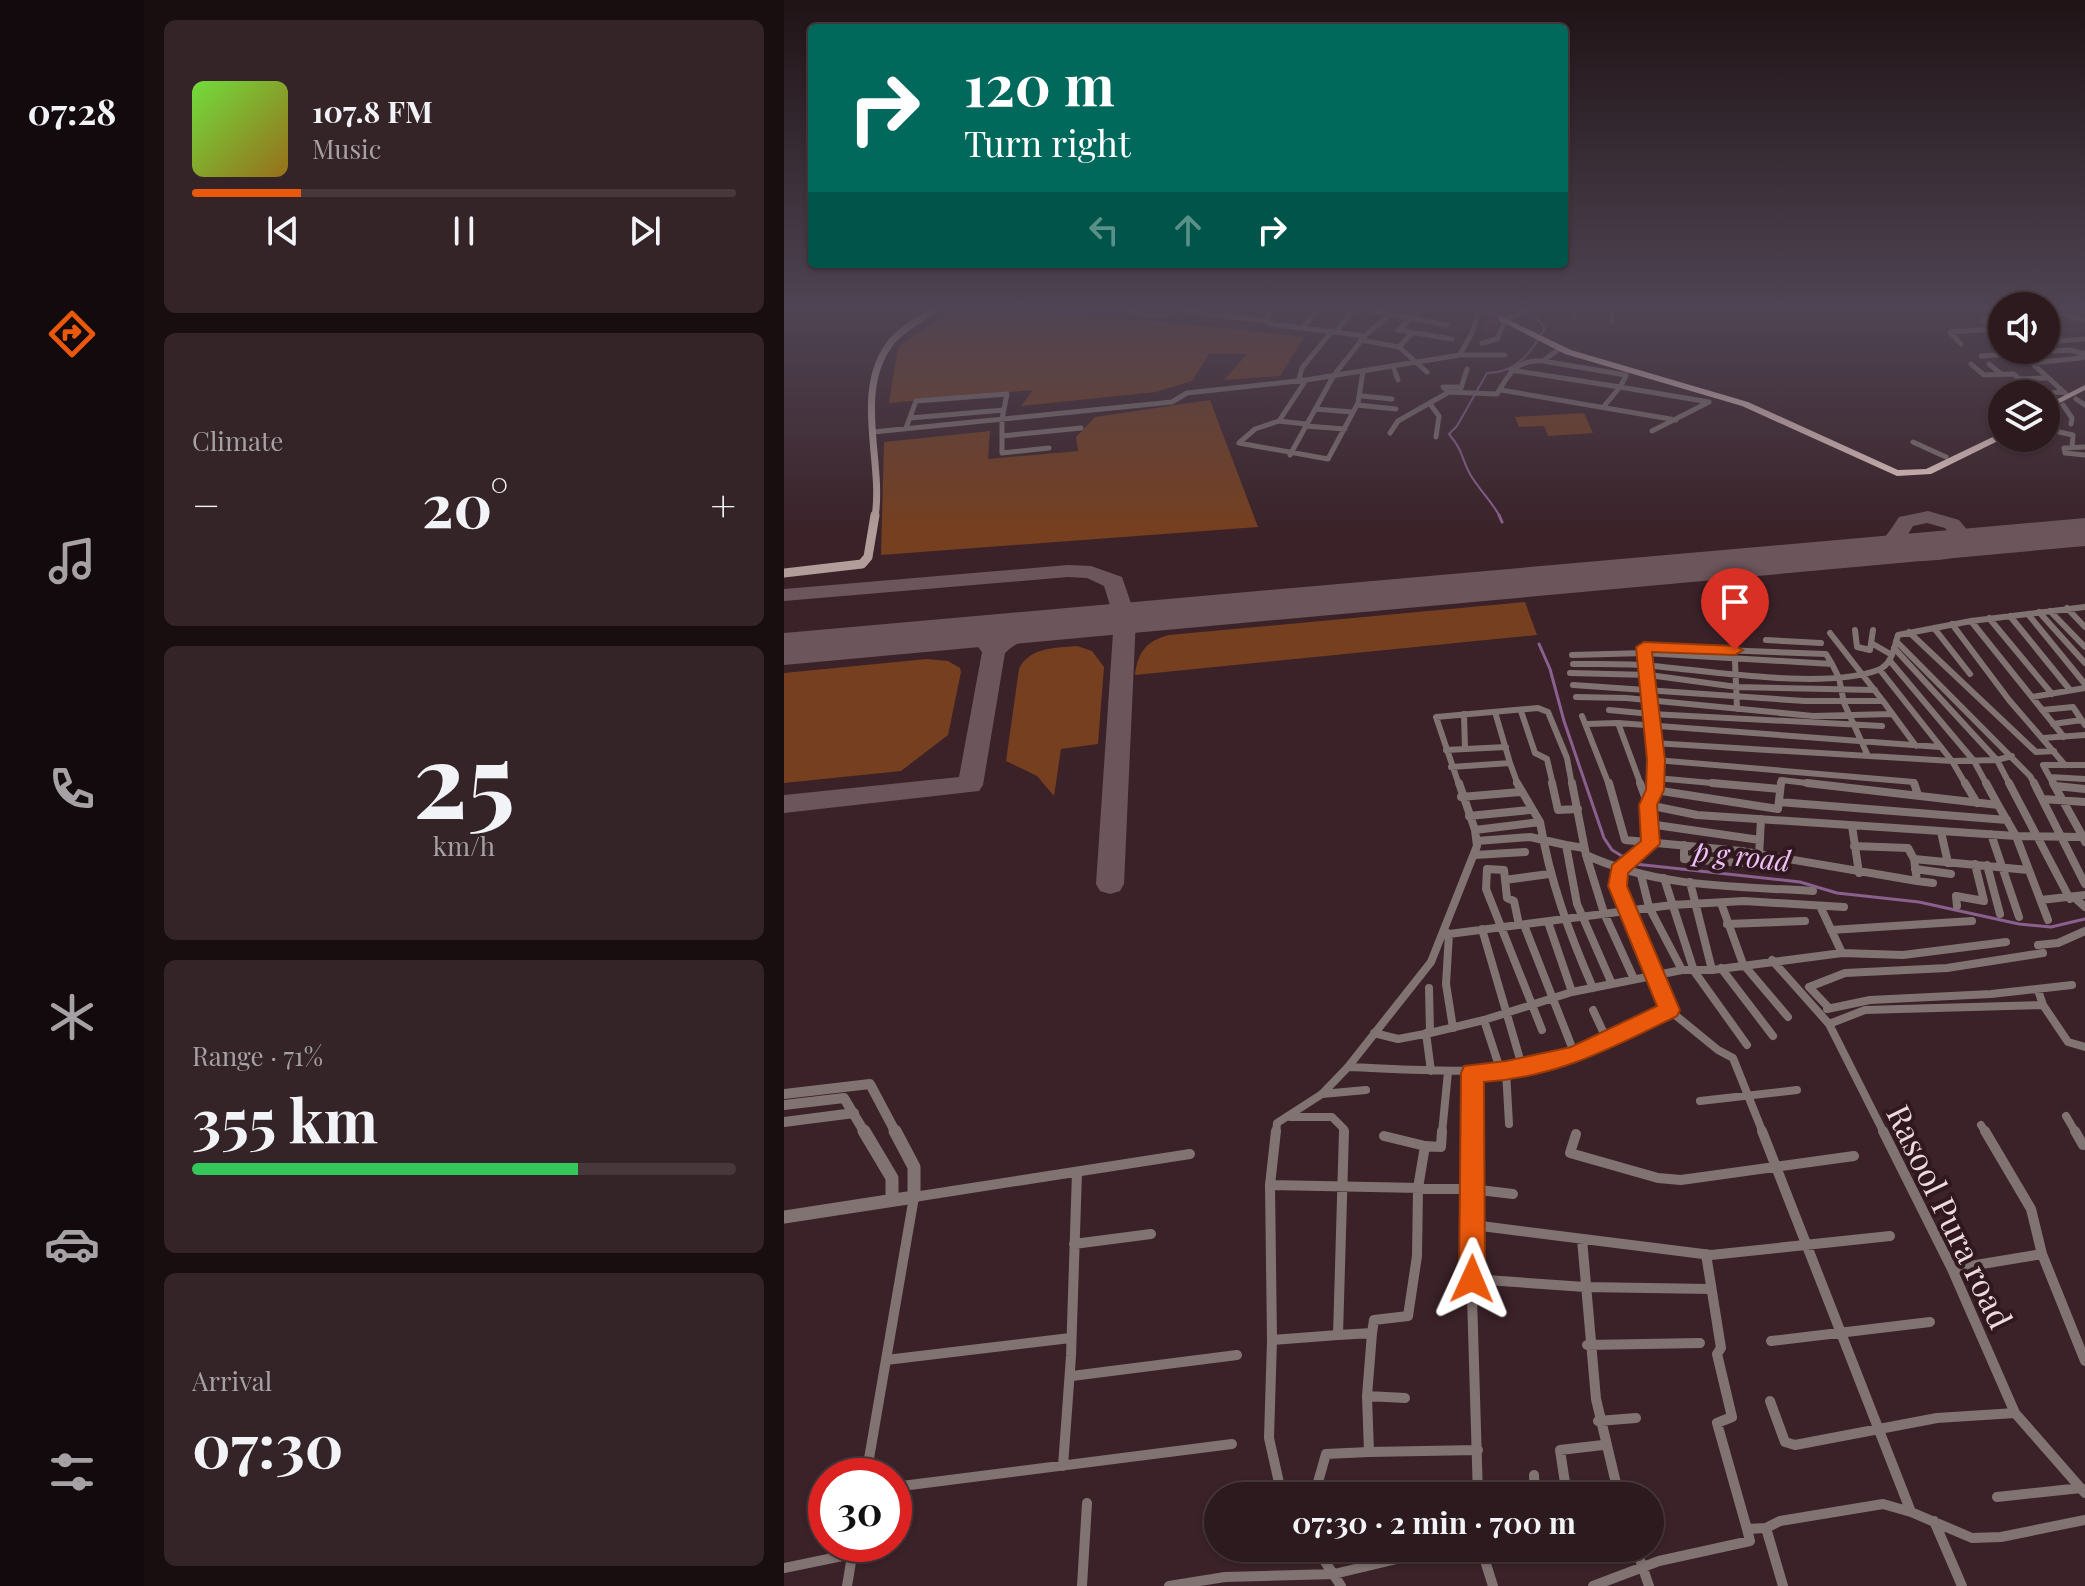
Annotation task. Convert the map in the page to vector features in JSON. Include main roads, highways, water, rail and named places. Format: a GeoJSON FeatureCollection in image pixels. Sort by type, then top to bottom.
{"type":"FeatureCollection","features":[{"type":"Feature","properties":{"kind":"highway"},"geometry":{"type":"LineString","coordinates":[[1676,385],[1760,410],[1897,473],[1928,472],[1988,443]]}},
{"type":"Feature","properties":{"kind":"highway"},"geometry":{"type":"LineString","coordinates":[[1694,385],[1749,401],[1890,467],[1922,468],[1988,436]]}},
{"type":"Feature","properties":{"kind":"highway"},"geometry":{"type":"LineString","coordinates":[[2060,400],[2085,387]]}},
{"type":"Feature","properties":{"kind":"highway"},"geometry":{"type":"LineString","coordinates":[[2060,407],[2070,395],[2085,393]]}},
{"type":"Feature","properties":{"kind":"main road"},"geometry":{"type":"LineString","coordinates":[[784,573],[848,568],[862,564],[868,557],[876,510],[877,466],[872,397],[875,385]]}},
{"type":"Feature","properties":{"kind":"waterway","name":"p g road"},"geometry":{"type":"LineString","coordinates":[[1480,385],[1457,426],[1449,434],[1474,480],[1500,516]]}},
{"type":"Feature","properties":{"kind":"waterway","name":"p g road"},"geometry":{"type":"LineString","coordinates":[[1500,516],[1502,522]]}},
{"type":"Feature","properties":{"kind":"waterway","name":"p g road"},"geometry":{"type":"LineString","coordinates":[[1539,644],[1550,669],[1564,721],[1604,838],[1612,850],[1635,864],[1800,882],[1837,893],[1919,902],[2019,924],[2051,927],[2085,919]]}}]}
